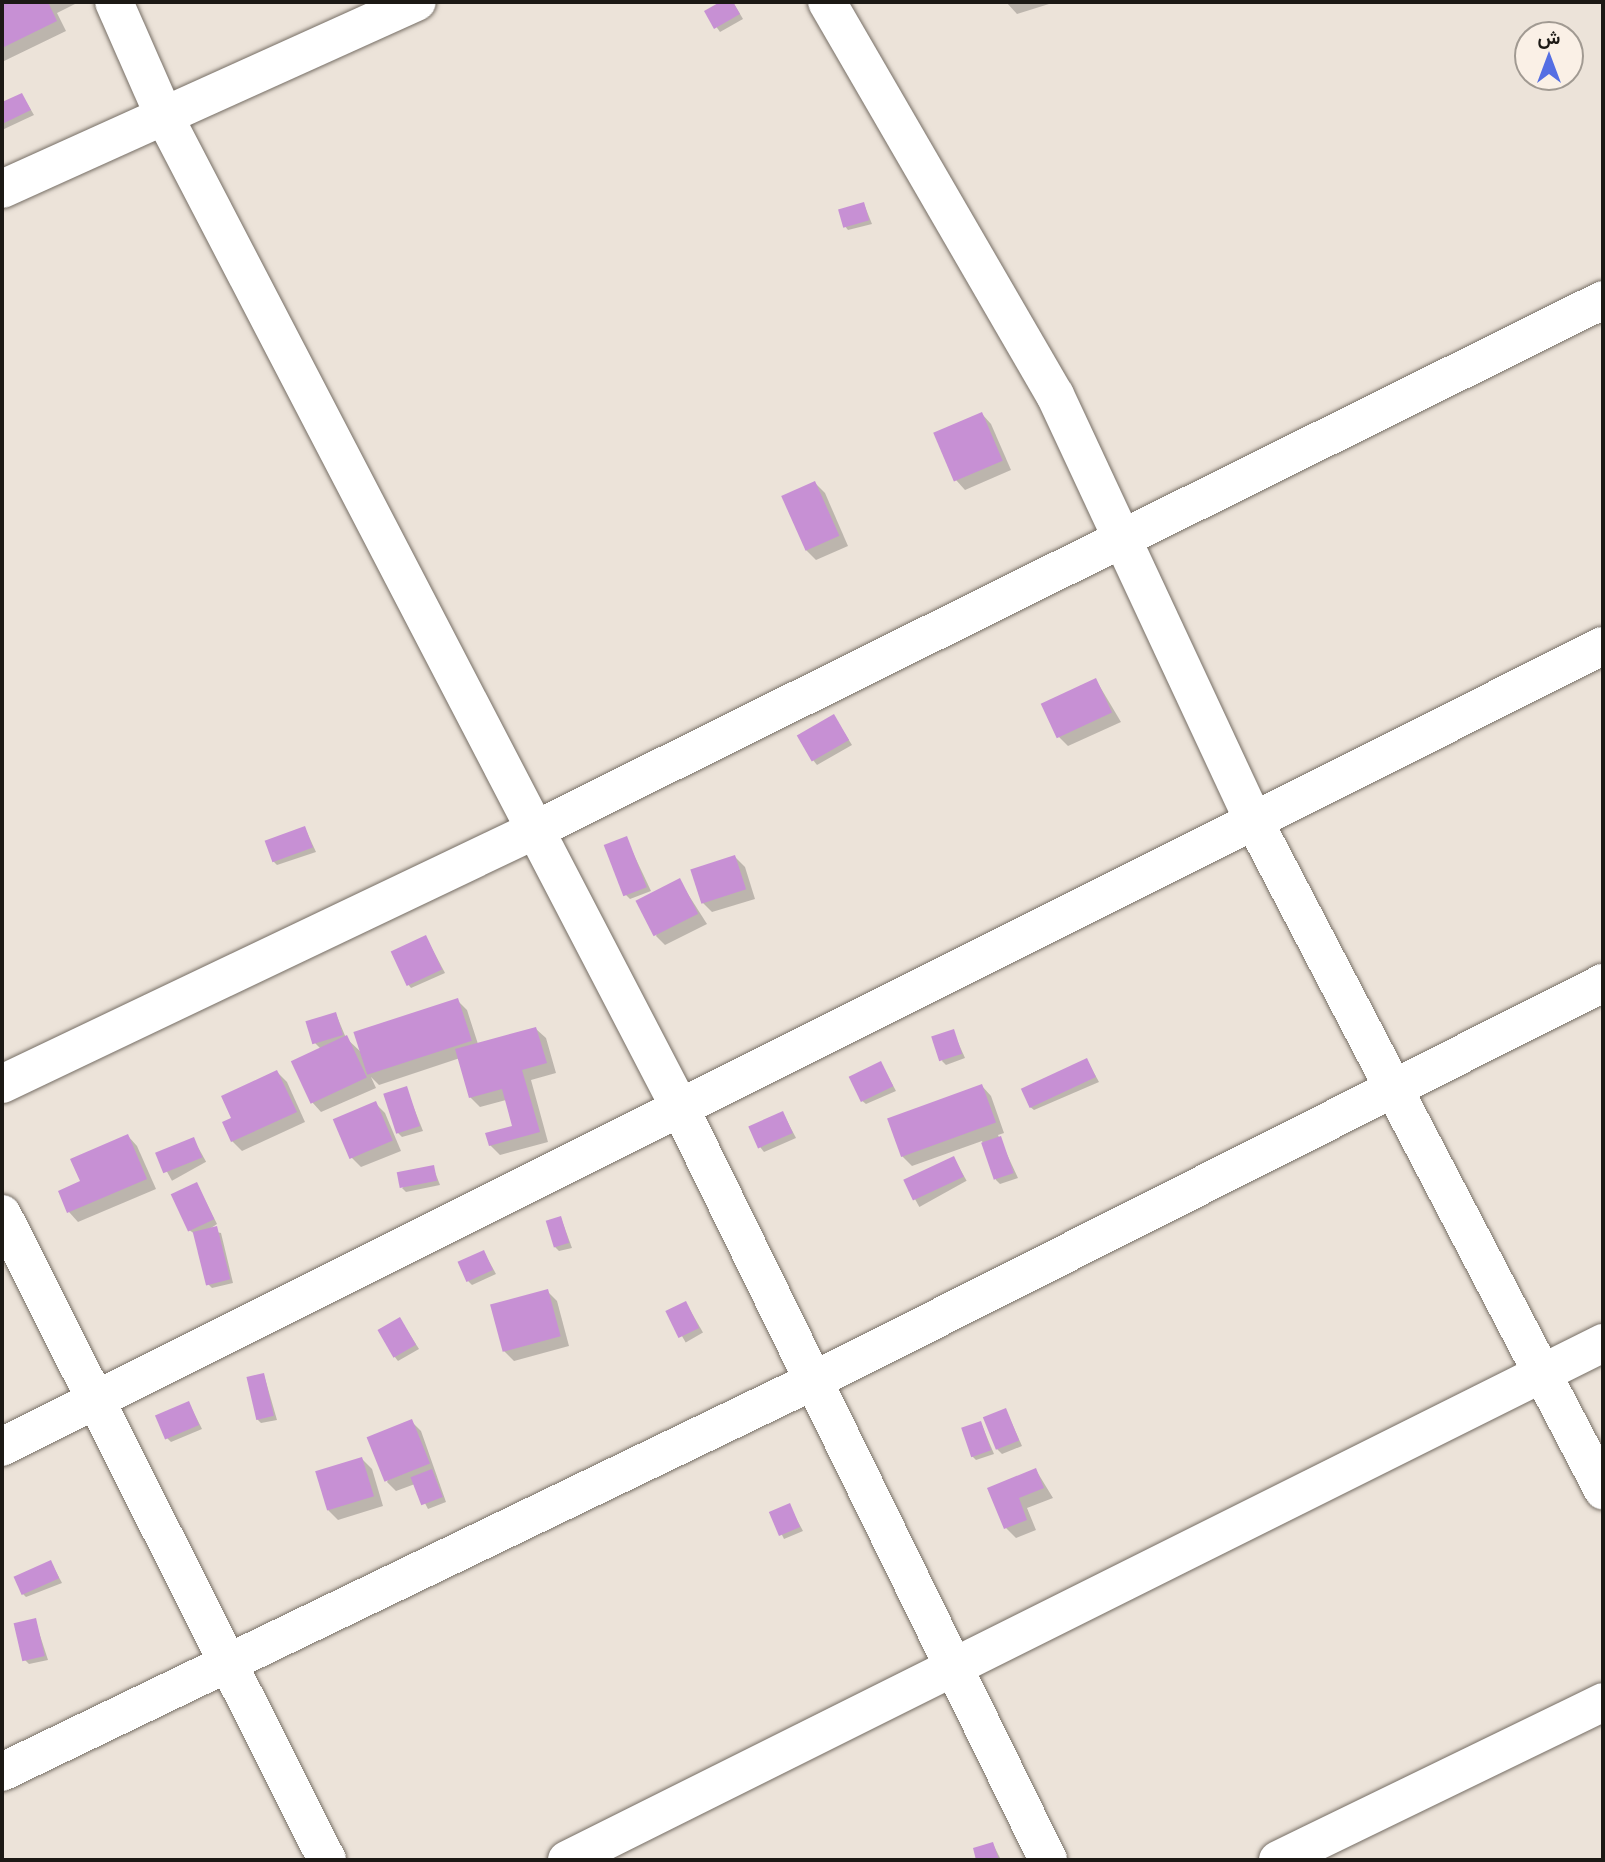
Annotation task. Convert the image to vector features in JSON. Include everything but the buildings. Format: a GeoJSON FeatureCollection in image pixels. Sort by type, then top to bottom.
{"type":"FeatureCollection","features":[{"type":"Feature","properties":{"kind":"street"},"geometry":{"type":"LineString","coordinates":[[114,2],[164,116],[680,1108],[1048,1860]]}},
{"type":"Feature","properties":{"kind":"street"},"geometry":{"type":"LineString","coordinates":[[2,189],[417,2]]}},
{"type":"Feature","properties":{"kind":"street"},"geometry":{"type":"LineString","coordinates":[[827,2],[1055,395],[1254,821],[1603,1490]]}},
{"type":"Feature","properties":{"kind":"street"},"geometry":{"type":"LineString","coordinates":[[2,1084],[535,830],[1603,300]]}},
{"type":"Feature","properties":{"kind":"street"},"geometry":{"type":"LineString","coordinates":[[2,1447],[1603,646]]}},
{"type":"Feature","properties":{"kind":"street"},"geometry":{"type":"LineString","coordinates":[[2,1772],[813,1381],[1603,983]]}},
{"type":"Feature","properties":{"kind":"street"},"geometry":{"type":"LineString","coordinates":[[2,1214],[327,1860]]}},
{"type":"Feature","properties":{"kind":"street"},"geometry":{"type":"LineString","coordinates":[[567,1860],[955,1670],[1603,1343]]}},
{"type":"Feature","properties":{"kind":"street"},"geometry":{"type":"LineString","coordinates":[[1278,1860],[1603,1702]]}}]}
